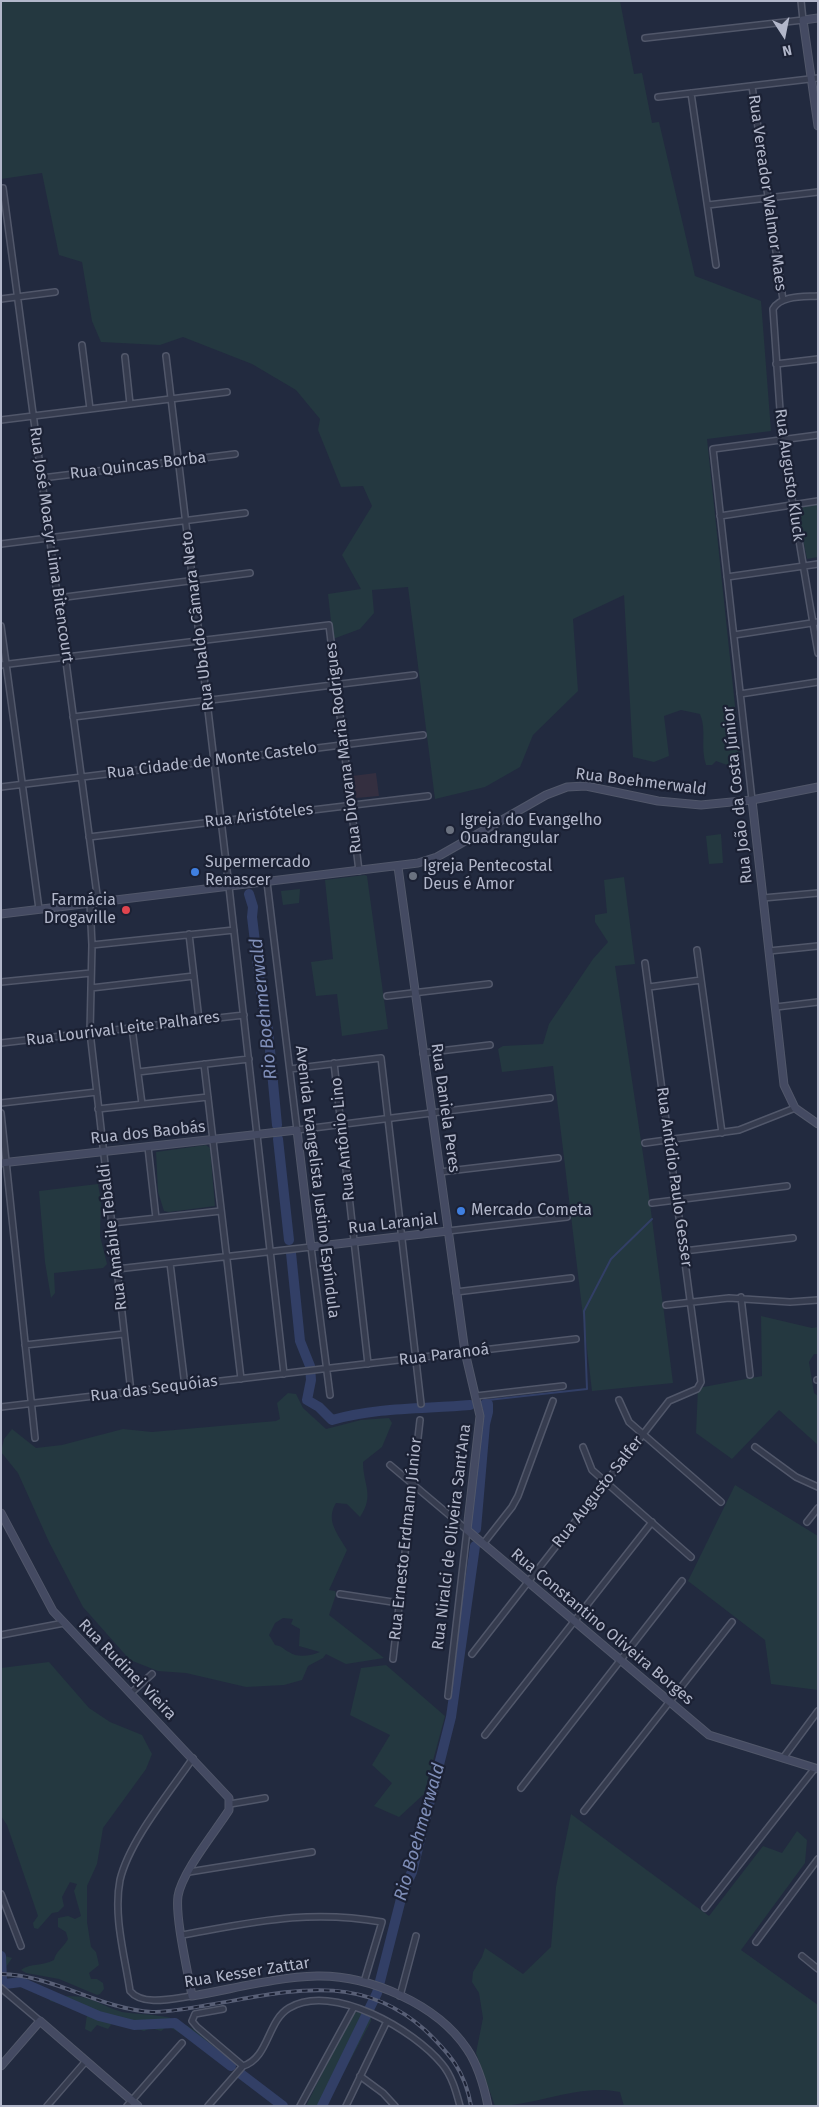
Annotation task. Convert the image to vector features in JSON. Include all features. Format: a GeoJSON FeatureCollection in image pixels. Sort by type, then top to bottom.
{"type":"FeatureCollection","features":[{"type":"Feature","properties":{"kind":"street"},"geometry":{"type":"LineString","coordinates":[[801,1],[815,78],[818,126]]}},
{"type":"Feature","properties":{"kind":"street"},"geometry":{"type":"LineString","coordinates":[[645,38],[818,18]]}},
{"type":"Feature","properties":{"kind":"street"},"geometry":{"type":"LineString","coordinates":[[658,97],[815,78]]}},
{"type":"Feature","properties":{"kind":"street","name":"Rua Vereador Walmor Maes"},"geometry":{"type":"LineString","coordinates":[[752,86],[783,300]]}},
{"type":"Feature","properties":{"kind":"street"},"geometry":{"type":"LineString","coordinates":[[691,93],[716,265]]}},
{"type":"Feature","properties":{"kind":"street","name":"Rua José Moacyr Lima Bitencourt"},"geometry":{"type":"LineString","coordinates":[[3,188],[89,837],[94,903]]}},
{"type":"Feature","properties":{"kind":"street"},"geometry":{"type":"LineString","coordinates":[[708,205],[818,192]]}},
{"type":"Feature","properties":{"kind":"street"},"geometry":{"type":"LineString","coordinates":[[1,299],[55,292]]}},
{"type":"Feature","properties":{"kind":"street"},"geometry":{"type":"LineString","coordinates":[[783,300],[818,296]]}},
{"type":"Feature","properties":{"kind":"street","name":"Rua Augusto Kluck"},"geometry":{"type":"LineString","coordinates":[[783,300],[776,303],[773,308],[782,440],[802,566],[815,622],[818,653]]}},
{"type":"Feature","properties":{"kind":"street"},"geometry":{"type":"LineString","coordinates":[[82,345],[90,409]]}},
{"type":"Feature","properties":{"kind":"street","name":"Rua Ubaldo Câmara Neto"},"geometry":{"type":"LineString","coordinates":[[166,356],[230,887],[284,1374]]}},
{"type":"Feature","properties":{"kind":"street"},"geometry":{"type":"LineString","coordinates":[[125,357],[130,404]]}},
{"type":"Feature","properties":{"kind":"street"},"geometry":{"type":"LineString","coordinates":[[776,364],[818,358]]}},
{"type":"Feature","properties":{"kind":"street"},"geometry":{"type":"LineString","coordinates":[[1,420],[226,392]]}},
{"type":"Feature","properties":{"kind":"street"},"geometry":{"type":"LineString","coordinates":[[782,440],[818,435]]}},
{"type":"Feature","properties":{"kind":"street","name":"Rua João da Costa Júnior"},"geometry":{"type":"LineString","coordinates":[[782,440],[713,448],[784,1085],[794,1108]]}},
{"type":"Feature","properties":{"kind":"street","name":"Rua Quincas Borba"},"geometry":{"type":"LineString","coordinates":[[42,478],[235,454]]}},
{"type":"Feature","properties":{"kind":"street"},"geometry":{"type":"LineString","coordinates":[[720,516],[818,502]]}},
{"type":"Feature","properties":{"kind":"street"},"geometry":{"type":"LineString","coordinates":[[1,544],[246,513]]}},
{"type":"Feature","properties":{"kind":"street"},"geometry":{"type":"LineString","coordinates":[[727,577],[818,564]]}},
{"type":"Feature","properties":{"kind":"street"},"geometry":{"type":"LineString","coordinates":[[58,598],[250,574]]}},
{"type":"Feature","properties":{"kind":"street"},"geometry":{"type":"LineString","coordinates":[[734,635],[815,622]]}},
{"type":"Feature","properties":{"kind":"street","name":"Rua Diovana Maria Rodrigues"},"geometry":{"type":"LineString","coordinates":[[200,641],[329,625],[359,871]]}},
{"type":"Feature","properties":{"kind":"street"},"geometry":{"type":"LineString","coordinates":[[1,626],[4,665],[39,910]]}},
{"type":"Feature","properties":{"kind":"street"},"geometry":{"type":"LineString","coordinates":[[4,665],[200,641]]}},
{"type":"Feature","properties":{"kind":"street"},"geometry":{"type":"LineString","coordinates":[[73,717],[414,675]]}},
{"type":"Feature","properties":{"kind":"street"},"geometry":{"type":"LineString","coordinates":[[740,694],[818,682]]}},
{"type":"Feature","properties":{"kind":"street","name":"Rua Cidade de Monte Castelo"},"geometry":{"type":"LineString","coordinates":[[1,787],[423,735]]}},
{"type":"Feature","properties":{"kind":"street","name":"Rua Boehmerwald"},"geometry":{"type":"LineString","coordinates":[[1,914],[398,867],[437,857],[546,795],[567,787],[586,786],[658,801],[714,805],[752,800],[818,787]]}},
{"type":"Feature","properties":{"kind":"street","name":"Rua Aristóteles"},"geometry":{"type":"LineString","coordinates":[[89,837],[428,796]]}},
{"type":"Feature","properties":{"kind":"street","name":"Rua Daniela Peres"},"geometry":{"type":"LineString","coordinates":[[398,867],[464,1352]]}},
{"type":"Feature","properties":{"kind":"street","name":"Avenida Evangelista Justino Espíndula"},"geometry":{"type":"LineString","coordinates":[[267,882],[330,1395]]}},
{"type":"Feature","properties":{"kind":"street"},"geometry":{"type":"LineString","coordinates":[[763,898],[818,893]]}},
{"type":"Feature","properties":{"kind":"street","name":"Rua Amábile Tebaldi"},"geometry":{"type":"LineString","coordinates":[[94,903],[90,1032],[131,1392]]}},
{"type":"Feature","properties":{"kind":"street"},"geometry":{"type":"LineString","coordinates":[[92,945],[234,930]]}},
{"type":"Feature","properties":{"kind":"street"},"geometry":{"type":"LineString","coordinates":[[189,934],[199,1020]]}},
{"type":"Feature","properties":{"kind":"street"},"geometry":{"type":"LineString","coordinates":[[769,951],[818,946]]}},
{"type":"Feature","properties":{"kind":"street"},"geometry":{"type":"LineString","coordinates":[[697,950],[722,1133]]}},
{"type":"Feature","properties":{"kind":"street","name":"Rua Antídio Paulo Gesser"},"geometry":{"type":"LineString","coordinates":[[645,963],[701,1378],[696,1389]]}},
{"type":"Feature","properties":{"kind":"street"},"geometry":{"type":"LineString","coordinates":[[1,982],[91,973]]}},
{"type":"Feature","properties":{"kind":"street"},"geometry":{"type":"LineString","coordinates":[[91,988],[194,976]]}},
{"type":"Feature","properties":{"kind":"street"},"geometry":{"type":"LineString","coordinates":[[649,987],[701,980]]}},
{"type":"Feature","properties":{"kind":"street"},"geometry":{"type":"LineString","coordinates":[[387,996],[489,984]]}},
{"type":"Feature","properties":{"kind":"street"},"geometry":{"type":"LineString","coordinates":[[776,1007],[818,1002]]}},
{"type":"Feature","properties":{"kind":"street","name":"Rua Lourival Leite Palhares"},"geometry":{"type":"LineString","coordinates":[[1,1042],[244,1015]]}},
{"type":"Feature","properties":{"kind":"street"},"geometry":{"type":"LineString","coordinates":[[132,1028],[142,1104]]}},
{"type":"Feature","properties":{"kind":"street"},"geometry":{"type":"LineString","coordinates":[[423,1053],[490,1045]]}},
{"type":"Feature","properties":{"kind":"street"},"geometry":{"type":"LineString","coordinates":[[290,1069],[381,1058],[421,1404]]}},
{"type":"Feature","properties":{"kind":"street"},"geometry":{"type":"LineString","coordinates":[[138,1072],[249,1059]]}},
{"type":"Feature","properties":{"kind":"street","name":"Rua Antônio Lino"},"geometry":{"type":"LineString","coordinates":[[334,1063],[368,1364]]}},
{"type":"Feature","properties":{"kind":"street"},"geometry":{"type":"LineString","coordinates":[[204,1064],[240,1379]]}},
{"type":"Feature","properties":{"kind":"street"},"geometry":{"type":"LineString","coordinates":[[1,1103],[96,1092]]}},
{"type":"Feature","properties":{"kind":"street"},"geometry":{"type":"LineString","coordinates":[[98,1109],[208,1097]]}},
{"type":"Feature","properties":{"kind":"street"},"geometry":{"type":"LineString","coordinates":[[297,1130],[550,1098]]}},
{"type":"Feature","properties":{"kind":"street"},"geometry":{"type":"LineString","coordinates":[[645,1143],[722,1133],[749,1127],[794,1108],[818,1124]]}},
{"type":"Feature","properties":{"kind":"street"},"geometry":{"type":"LineString","coordinates":[[1,1113],[4,1163],[35,1438]]}},
{"type":"Feature","properties":{"kind":"street","name":"Rua dos Baobás"},"geometry":{"type":"LineString","coordinates":[[4,1163],[297,1130]]}},
{"type":"Feature","properties":{"kind":"street"},"geometry":{"type":"LineString","coordinates":[[148,1147],[156,1218]]}},
{"type":"Feature","properties":{"kind":"street"},"geometry":{"type":"LineString","coordinates":[[440,1172],[558,1158]]}},
{"type":"Feature","properties":{"kind":"street"},"geometry":{"type":"LineString","coordinates":[[652,1203],[787,1186]]}},
{"type":"Feature","properties":{"kind":"street"},"geometry":{"type":"LineString","coordinates":[[112,1223],[221,1211]]}},
{"type":"Feature","properties":{"kind":"street","name":"Rua Laranjal"},"geometry":{"type":"LineString","coordinates":[[311,1246],[567,1217]]}},
{"type":"Feature","properties":{"kind":"street"},"geometry":{"type":"LineString","coordinates":[[684,1251],[793,1238]]}},
{"type":"Feature","properties":{"kind":"street"},"geometry":{"type":"LineString","coordinates":[[117,1269],[311,1246]]}},
{"type":"Feature","properties":{"kind":"street"},"geometry":{"type":"LineString","coordinates":[[170,1263],[185,1386]]}},
{"type":"Feature","properties":{"kind":"street"},"geometry":{"type":"LineString","coordinates":[[456,1292],[570,1278]]}},
{"type":"Feature","properties":{"kind":"street"},"geometry":{"type":"LineString","coordinates":[[740,1297],[750,1375]]}},
{"type":"Feature","properties":{"kind":"street"},"geometry":{"type":"LineString","coordinates":[[666,1305],[740,1297],[790,1302],[818,1300]]}},
{"type":"Feature","properties":{"kind":"street"},"geometry":{"type":"LineString","coordinates":[[26,1345],[124,1334]]}},
{"type":"Feature","properties":{"kind":"street","name":"Rua Paranoá"},"geometry":{"type":"LineString","coordinates":[[310,1371],[576,1338]]}},
{"type":"Feature","properties":{"kind":"street","name":"Rua Niralci de Oliveira Sant'Ana"},"geometry":{"type":"LineString","coordinates":[[448,1696],[480,1422],[476,1396],[464,1352]]}},
{"type":"Feature","properties":{"kind":"street","name":"Rua das Sequóias"},"geometry":{"type":"LineString","coordinates":[[1,1407],[310,1371]]}},
{"type":"Feature","properties":{"kind":"street"},"geometry":{"type":"LineString","coordinates":[[476,1396],[564,1386]]}},
{"type":"Feature","properties":{"kind":"street","name":"Rua Augusto Salfer"},"geometry":{"type":"LineString","coordinates":[[472,1654],[671,1399],[696,1389]]}},
{"type":"Feature","properties":{"kind":"street"},"geometry":{"type":"LineString","coordinates":[[483,1544],[518,1496],[553,1400]]}},
{"type":"Feature","properties":{"kind":"street"},"geometry":{"type":"LineString","coordinates":[[618,1400],[626,1417],[643,1434],[721,1502]]}},
{"type":"Feature","properties":{"kind":"street","name":"Rua Ernesto Erdmann Júnior"},"geometry":{"type":"LineString","coordinates":[[392,1658],[420,1420]]}},
{"type":"Feature","properties":{"kind":"street"},"geometry":{"type":"LineString","coordinates":[[583,1447],[592,1470],[690,1557]]}},
{"type":"Feature","properties":{"kind":"street"},"geometry":{"type":"LineString","coordinates":[[755,1447],[796,1477],[818,1487]]}},
{"type":"Feature","properties":{"kind":"street","name":"Rua Constantino Oliveira Borges"},"geometry":{"type":"LineString","coordinates":[[390,1465],[712,1737],[816,1768]]}},
{"type":"Feature","properties":{"kind":"street"},"geometry":{"type":"LineString","coordinates":[[807,1522],[818,1508]]}},
{"type":"Feature","properties":{"kind":"street","name":"Rua Rudinei Vieira"},"geometry":{"type":"LineString","coordinates":[[1,1513],[4,1527],[45,1597],[64,1624],[193,1758],[226,1794],[230,1804]]}},
{"type":"Feature","properties":{"kind":"street"},"geometry":{"type":"LineString","coordinates":[[485,1735],[652,1522]]}},
{"type":"Feature","properties":{"kind":"street"},"geometry":{"type":"LineString","coordinates":[[521,1788],[682,1581]]}},
{"type":"Feature","properties":{"kind":"street"},"geometry":{"type":"LineString","coordinates":[[340,1594],[399,1603]]}},
{"type":"Feature","properties":{"kind":"street"},"geometry":{"type":"LineString","coordinates":[[584,1811],[732,1622]]}},
{"type":"Feature","properties":{"kind":"street"},"geometry":{"type":"LineString","coordinates":[[1,1635],[64,1624]]}},
{"type":"Feature","properties":{"kind":"street"},"geometry":{"type":"LineString","coordinates":[[130,1693],[152,1674]]}},
{"type":"Feature","properties":{"kind":"street"},"geometry":{"type":"LineString","coordinates":[[783,1758],[818,1711]]}},
{"type":"Feature","properties":{"kind":"street","name":"Rua Kesser Zattar"},"geometry":{"type":"LineString","coordinates":[[193,1758],[135,1845],[120,1880],[120,1922],[130,1992],[141,1998],[153,2000],[192,1996],[307,1976],[328,1976],[381,1987],[400,1996],[434,2017],[462,2041],[477,2068],[488,2106]]}},
{"type":"Feature","properties":{"kind":"street"},"geometry":{"type":"LineString","coordinates":[[705,1908],[816,1768]]}},
{"type":"Feature","properties":{"kind":"street"},"geometry":{"type":"LineString","coordinates":[[192,1996],[178,1896],[189,1872],[230,1804],[265,1798]]}},
{"type":"Feature","properties":{"kind":"street"},"geometry":{"type":"LineString","coordinates":[[189,1872],[312,1852]]}},
{"type":"Feature","properties":{"kind":"street"},"geometry":{"type":"LineString","coordinates":[[756,1942],[818,1859]]}},
{"type":"Feature","properties":{"kind":"street"},"geometry":{"type":"LineString","coordinates":[[1,1894],[21,1946]]}},
{"type":"Feature","properties":{"kind":"street"},"geometry":{"type":"LineString","coordinates":[[182,1935],[276,1918],[308,1915],[342,1916],[382,1922],[364,1982]]}},
{"type":"Feature","properties":{"kind":"street"},"geometry":{"type":"LineString","coordinates":[[400,1996],[416,1936]]}},
{"type":"Feature","properties":{"kind":"street"},"geometry":{"type":"LineString","coordinates":[[802,1956],[818,1969]]}},
{"type":"Feature","properties":{"kind":"street"},"geometry":{"type":"LineString","coordinates":[[1,1988],[86,2061],[132,2104],[182,2043]]}},
{"type":"Feature","properties":{"kind":"street"},"geometry":{"type":"LineString","coordinates":[[208,2106],[243,2066],[255,2060],[280,2015],[291,2007],[321,2002],[354,2007],[373,2013],[416,2040],[442,2064],[450,2076],[460,2106]]}},
{"type":"Feature","properties":{"kind":"street"},"geometry":{"type":"LineString","coordinates":[[300,2106],[354,2007]]}},
{"type":"Feature","properties":{"kind":"street"},"geometry":{"type":"LineString","coordinates":[[223,2009],[195,2014],[192,2021],[197,2028],[243,2066]]}},
{"type":"Feature","properties":{"kind":"street"},"geometry":{"type":"LineString","coordinates":[[1,2066],[40,2021]]}},
{"type":"Feature","properties":{"kind":"street"},"geometry":{"type":"LineString","coordinates":[[346,2106],[387,2021]]}},
{"type":"Feature","properties":{"kind":"street"},"geometry":{"type":"LineString","coordinates":[[47,2106],[86,2061]]}},
{"type":"Feature","properties":{"kind":"street"},"geometry":{"type":"LineString","coordinates":[[360,2076],[383,2093],[395,2106]]}},
{"type":"Feature","properties":{"kind":"shaded area"},"geometry":{"type":"Polygon","coordinates":[[[1,1],[620,1],[634,74],[642,73],[652,123],[659,122],[695,276],[761,301],[771,431],[707,439],[741,763],[727,765],[716,761],[712,765],[706,765],[703,726],[700,714],[681,710],[664,716],[669,756],[654,762],[633,757],[624,595],[573,619],[578,691],[533,735],[520,767],[485,787],[435,799],[408,587],[372,590],[374,613],[360,629],[333,639],[328,594],[361,589],[342,555],[372,506],[363,486],[341,487],[318,430],[320,419],[296,390],[252,364],[183,337],[160,345],[101,342],[92,321],[82,262],[59,255],[42,173],[1,179],[1,1]]]}},
{"type":"Feature","properties":{"kind":"shaded area"},"geometry":{"type":"Polygon","coordinates":[[[818,504],[818,557],[807,559],[796,506],[818,504]]]}},
{"type":"Feature","properties":{"kind":"shaded area"},"geometry":{"type":"Polygon","coordinates":[[[376,773],[379,796],[356,798],[352,776],[376,773]]]}},
{"type":"Feature","properties":{"kind":"shaded area"},"geometry":{"type":"Polygon","coordinates":[[[721,834],[723,863],[709,864],[706,836],[721,834]]]}},
{"type":"Feature","properties":{"kind":"shaded area"},"geometry":{"type":"Polygon","coordinates":[[[367,876],[388,1029],[342,1036],[337,994],[316,996],[311,962],[333,959],[325,880],[367,876]]]}},
{"type":"Feature","properties":{"kind":"shaded area"},"geometry":{"type":"Polygon","coordinates":[[[624,877],[635,964],[615,966],[648,1188],[673,1383],[592,1391],[553,1066],[502,1072],[498,1049],[503,1046],[543,1044],[549,1024],[593,959],[608,942],[595,922],[595,915],[607,913],[604,880],[624,877]]]}},
{"type":"Feature","properties":{"kind":"shaded area"},"geometry":{"type":"Polygon","coordinates":[[[300,889],[299,903],[283,905],[281,891],[300,889]]]}},
{"type":"Feature","properties":{"kind":"shaded area"},"geometry":{"type":"Polygon","coordinates":[[[206,1145],[210,1148],[215,1206],[164,1211],[158,1192],[156,1152],[206,1145]]]}},
{"type":"Feature","properties":{"kind":"shaded area"},"geometry":{"type":"Polygon","coordinates":[[[98,1184],[101,1201],[100,1236],[107,1264],[103,1268],[54,1273],[55,1293],[51,1298],[45,1262],[39,1191],[98,1184]]]}},
{"type":"Feature","properties":{"kind":"shaded area"},"geometry":{"type":"Polygon","coordinates":[[[761,1316],[812,1328],[818,1327],[818,1354],[814,1354],[809,1362],[814,1393],[818,1396],[818,1445],[779,1410],[732,1459],[696,1433],[698,1388],[762,1376],[761,1316]]]}},
{"type":"Feature","properties":{"kind":"shaded area"},"geometry":{"type":"Polygon","coordinates":[[[288,1393],[296,1394],[303,1408],[326,1429],[361,1420],[389,1418],[392,1423],[382,1447],[363,1462],[368,1496],[360,1517],[347,1504],[336,1503],[333,1510],[332,1522],[347,1550],[329,1590],[335,1591],[336,1594],[329,1615],[384,1658],[346,1664],[326,1654],[323,1658],[308,1666],[302,1680],[284,1685],[246,1687],[186,1673],[158,1671],[130,1660],[83,1607],[49,1542],[18,1473],[1,1452],[4,1439],[12,1429],[36,1448],[62,1445],[123,1429],[152,1432],[276,1421],[280,1419],[277,1403],[288,1393]],[[283,1618],[275,1623],[269,1635],[275,1645],[300,1656],[320,1652],[299,1646],[300,1629],[291,1624],[293,1619],[283,1618]]]}},
{"type":"Feature","properties":{"kind":"shaded area"},"geometry":{"type":"Polygon","coordinates":[[[735,1485],[818,1536],[818,1690],[771,1684],[765,1640],[688,1581],[735,1485]]]}},
{"type":"Feature","properties":{"kind":"shaded area"},"geometry":{"type":"Polygon","coordinates":[[[49,1662],[89,1708],[110,1722],[142,1735],[152,1754],[146,1769],[103,1828],[97,1864],[87,1886],[87,1922],[91,1947],[96,1952],[99,1965],[89,1973],[91,1979],[97,1979],[103,1983],[104,1989],[97,1995],[59,1979],[26,1973],[21,1970],[29,1966],[54,1960],[56,1954],[68,1939],[66,1932],[58,1927],[58,1918],[68,1916],[75,1919],[81,1916],[74,1891],[77,1884],[70,1882],[62,1897],[64,1906],[58,1912],[52,1913],[38,1929],[34,1928],[33,1923],[38,1916],[7,1825],[1,1816],[1,1668],[49,1662]]]}},
{"type":"Feature","properties":{"kind":"shaded area"},"geometry":{"type":"Polygon","coordinates":[[[386,1665],[445,1716],[424,1794],[399,1817],[374,1806],[392,1783],[372,1765],[390,1735],[350,1715],[361,1668],[386,1665]]]}},
{"type":"Feature","properties":{"kind":"shaded area"},"geometry":{"type":"Polygon","coordinates":[[[571,1814],[709,1916],[763,1846],[782,1853],[797,1831],[807,1840],[805,1863],[741,1950],[818,2005],[818,2106],[624,2106],[620,2092],[589,2090],[526,2103],[495,2106],[476,2053],[483,2018],[479,1993],[472,1982],[473,1972],[485,1948],[523,1974],[551,1947],[556,1887],[571,1814]]]}},
{"type":"Feature","properties":{"kind":"shaded area"},"geometry":{"type":"Polygon","coordinates":[[[1,1957],[12,1958],[4,1970],[1,1970],[1,1957]]]}},
{"type":"Feature","properties":{"kind":"shaded area"},"geometry":{"type":"Polygon","coordinates":[[[56,1994],[87,1998],[122,2012],[170,2018],[198,2033],[230,2062],[225,2064],[200,2045],[168,2026],[161,2031],[151,2028],[144,2031],[113,2022],[108,2029],[97,2025],[91,2032],[85,2029],[87,2015],[79,2010],[73,2010],[68,2006],[50,2001],[50,1997],[56,1994]]]}},
{"type":"Feature","properties":{"kind":"shaded area"},"geometry":{"type":"Polygon","coordinates":[[[358,2012],[371,2018],[371,2021],[326,2106],[306,2106],[352,2013],[358,2012]]]}},
{"type":"Feature","properties":{"kind":"waterway","name":"Rio Boehmerwald"},"geometry":{"type":"LineString","coordinates":[[249,894],[253,907],[252,917],[264,1016],[268,1029],[277,1125]]}},
{"type":"Feature","properties":{"kind":"waterway","name":"Rio Boehmerwald"},"geometry":{"type":"LineString","coordinates":[[278,1139],[289,1240]]}},
{"type":"Feature","properties":{"kind":"waterway"},"geometry":{"type":"LineString","coordinates":[[488,1404],[488,1400],[587,1389],[584,1311],[611,1259],[652,1219]]}},
{"type":"Feature","properties":{"kind":"waterway","name":"Rio Boehmerwald"},"geometry":{"type":"LineString","coordinates":[[291,1253],[300,1341],[310,1366],[311,1380],[307,1400],[319,1407],[332,1420],[383,1411],[470,1405]]}},
{"type":"Feature","properties":{"kind":"waterway","name":"Rio Boehmerwald"},"geometry":{"type":"LineString","coordinates":[[476,1529],[485,1424],[488,1412],[488,1404],[485,1404]]}},
{"type":"Feature","properties":{"kind":"waterway","name":"Rio Boehmerwald"},"geometry":{"type":"LineString","coordinates":[[322,2106],[377,1993],[403,1891],[412,1872],[451,1717],[475,1546]]}},
{"type":"Feature","properties":{"kind":"waterway"},"geometry":{"type":"LineString","coordinates":[[1,1956],[2,1980],[5,1984],[21,1982],[99,2016],[134,2025],[175,2023],[231,2066]]}},
{"type":"Feature","properties":{"kind":"waterway"},"geometry":{"type":"LineString","coordinates":[[241,2074],[283,2106]]}},
{"type":"Feature","properties":{"kind":"railway"},"geometry":{"type":"LineString","coordinates":[[1,1974],[39,1980],[114,2005],[152,2012],[180,2010],[294,1991],[348,1992],[374,1999],[400,2011],[425,2030],[442,2047],[455,2064],[465,2083],[471,2106]]}},
{"type":"Feature","properties":{"kind":"place","name":"Igreja do Evangelho Quadrangular"},"geometry":{"type":"Point","coordinates":[450,830]}},
{"type":"Feature","properties":{"kind":"place","name":"Supermercado Renascer"},"geometry":{"type":"Point","coordinates":[195,872]}},
{"type":"Feature","properties":{"kind":"place","name":"Igreja Pentecostal Deus é Amor"},"geometry":{"type":"Point","coordinates":[413,876]}},
{"type":"Feature","properties":{"kind":"place","name":"Farmácia Drogaville"},"geometry":{"type":"Point","coordinates":[126,910]}},
{"type":"Feature","properties":{"kind":"place","name":"Mercado Cometa"},"geometry":{"type":"Point","coordinates":[461,1211]}}]}
